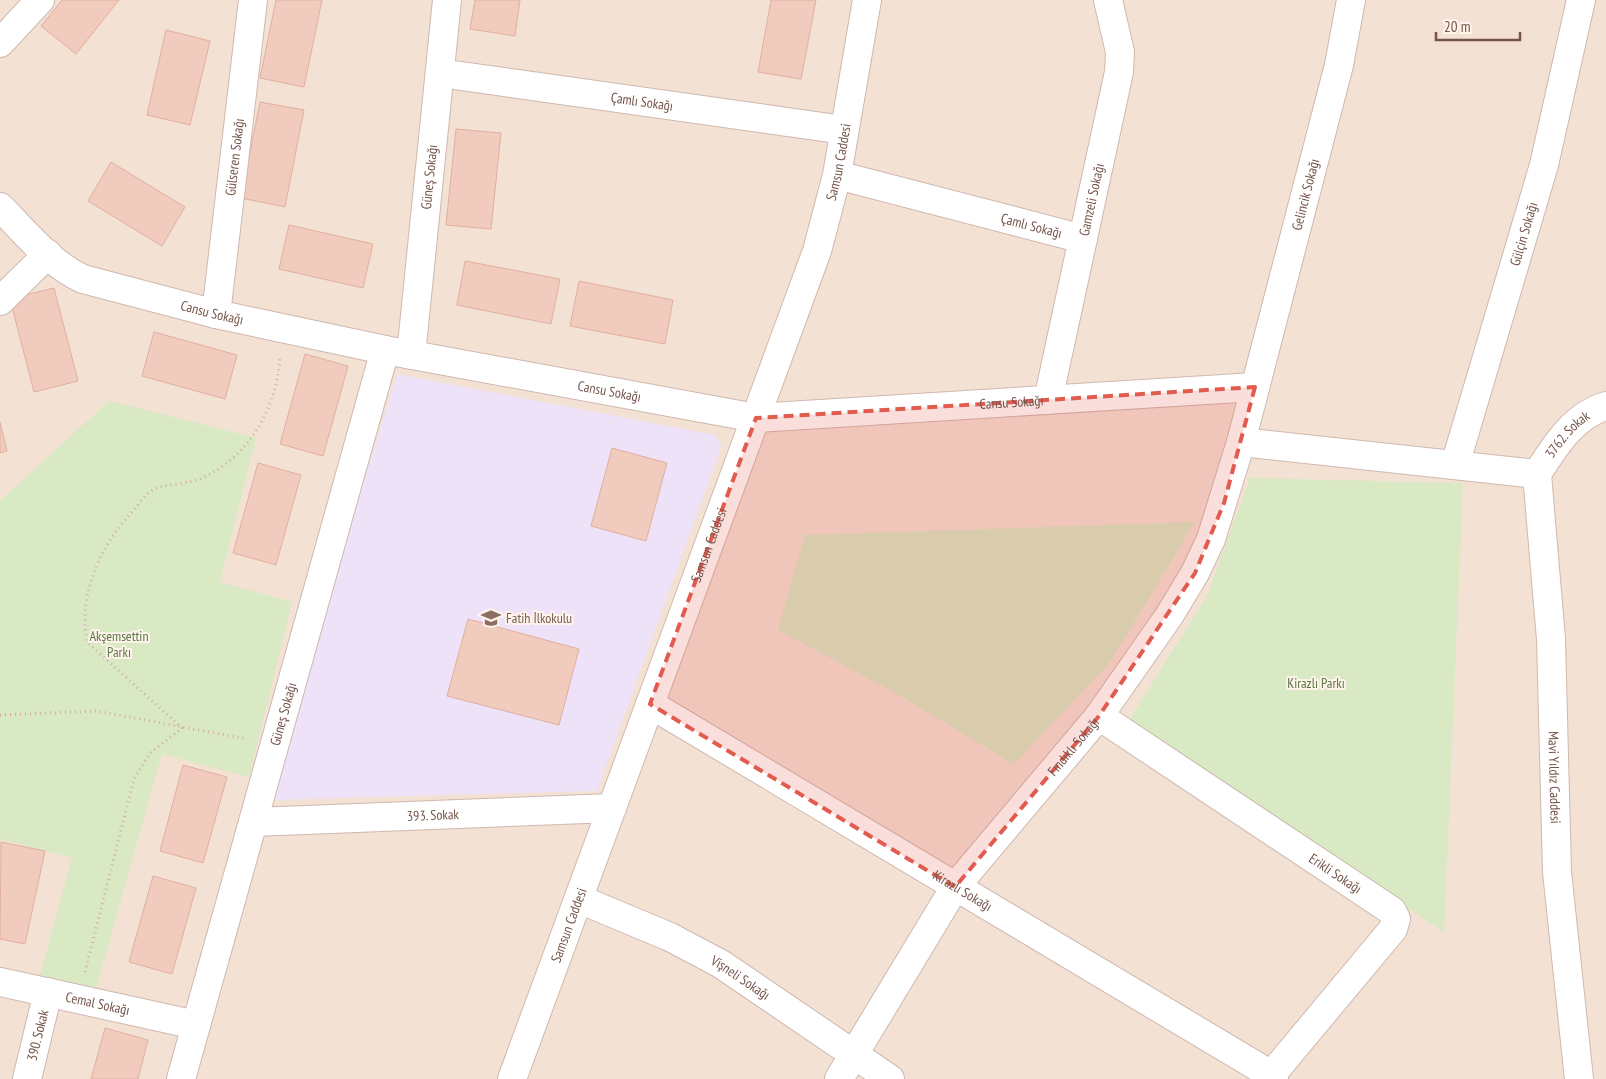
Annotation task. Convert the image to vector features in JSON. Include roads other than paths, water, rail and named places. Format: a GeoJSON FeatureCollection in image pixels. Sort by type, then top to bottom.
{"type":"FeatureCollection","features":[{"type":"Feature","properties":{"kind":"street"},"geometry":{"type":"LineString","coordinates":[[0,43],[40,0]]}},
{"type":"Feature","properties":{"kind":"street","name":"Gülseren Sokağı"},"geometry":{"type":"LineString","coordinates":[[216,314],[253,0]]}},
{"type":"Feature","properties":{"kind":"street","name":"Güneş Sokağı"},"geometry":{"type":"LineString","coordinates":[[181,1079],[274,743],[398,352],[440,73],[447,0]]}},
{"type":"Feature","properties":{"kind":"street","name":"Samsun Caddesi"},"geometry":{"type":"LineString","coordinates":[[512,1079],[817,251],[836,175],[867,0]]}},
{"type":"Feature","properties":{"kind":"street","name":"Gamzeli Sokağı"},"geometry":{"type":"LineString","coordinates":[[1048,400],[1121,61],[1108,0]]}},
{"type":"Feature","properties":{"kind":"street","name":"Gelincik Sokağı"},"geometry":{"type":"LineString","coordinates":[[1255,387],[1339,65],[1351,0]]}},
{"type":"Feature","properties":{"kind":"street","name":"Gülçin Sokağı"},"geometry":{"type":"LineString","coordinates":[[1455,465],[1544,165],[1581,0]]}},
{"type":"Feature","properties":{"kind":"street","name":"Çamlı Sokağı"},"geometry":{"type":"LineString","coordinates":[[440,73],[844,130]]}},
{"type":"Feature","properties":{"kind":"street","name":"Çamlı Sokağı"},"geometry":{"type":"LineString","coordinates":[[836,175],[1083,239]]}},
{"type":"Feature","properties":{"kind":"street","name":"Cansu Sokağı"},"geometry":{"type":"LineString","coordinates":[[0,207],[48,254],[69,272],[83,279],[216,314],[398,352],[756,418],[1255,387]]}},
{"type":"Feature","properties":{"kind":"street"},"geometry":{"type":"LineString","coordinates":[[0,301],[48,254]]}},
{"type":"Feature","properties":{"kind":"street","name":"Fındıklı Sokağı"},"geometry":{"type":"LineString","coordinates":[[839,1079],[955,887],[1099,716],[1169,616],[1195,573],[1224,503],[1255,387]]}},
{"type":"Feature","properties":{"kind":"street","name":"3762. Sokak"},"geometry":{"type":"LineString","coordinates":[[1538,474],[1563,434],[1593,410],[1606,406]]}},
{"type":"Feature","properties":{"kind":"street"},"geometry":{"type":"LineString","coordinates":[[1241,442],[1538,474]]}},
{"type":"Feature","properties":{"kind":"street","name":"Mavi Yıldız Caddesi"},"geometry":{"type":"LineString","coordinates":[[1538,474],[1551,639],[1557,872],[1579,1079]]}},
{"type":"Feature","properties":{"kind":"street","name":"Kirazlı Sokağı"},"geometry":{"type":"LineString","coordinates":[[650,704],[1271,1078]]}},
{"type":"Feature","properties":{"kind":"street","name":"Erikli Sokağı"},"geometry":{"type":"LineString","coordinates":[[1099,716],[1392,911],[1396,919],[1393,930],[1271,1078]]}},
{"type":"Feature","properties":{"kind":"street","name":"393. Sokak"},"geometry":{"type":"LineString","coordinates":[[253,822],[612,808]]}},
{"type":"Feature","properties":{"kind":"street","name":"Vişneli Sokağı"},"geometry":{"type":"LineString","coordinates":[[578,899],[670,937],[721,964],[890,1079]]}},
{"type":"Feature","properties":{"kind":"street","name":"Cemal Sokağı"},"geometry":{"type":"LineString","coordinates":[[0,982],[196,1025]]}},
{"type":"Feature","properties":{"kind":"street","name":"390. Sokak"},"geometry":{"type":"LineString","coordinates":[[27,1079],[48,992]]}},
{"type":"Feature","properties":{"kind":"place","name":"Fatih İlkokulu"},"geometry":{"type":"Point","coordinates":[491,618]}},
{"type":"Feature","properties":{"kind":"park label","name":"Akşemsettin Parkı"},"geometry":{"type":"Point","coordinates":[119,644]}},
{"type":"Feature","properties":{"kind":"park label","name":"Kirazlı Parkı"},"geometry":{"type":"Point","coordinates":[1316,683]}}]}
